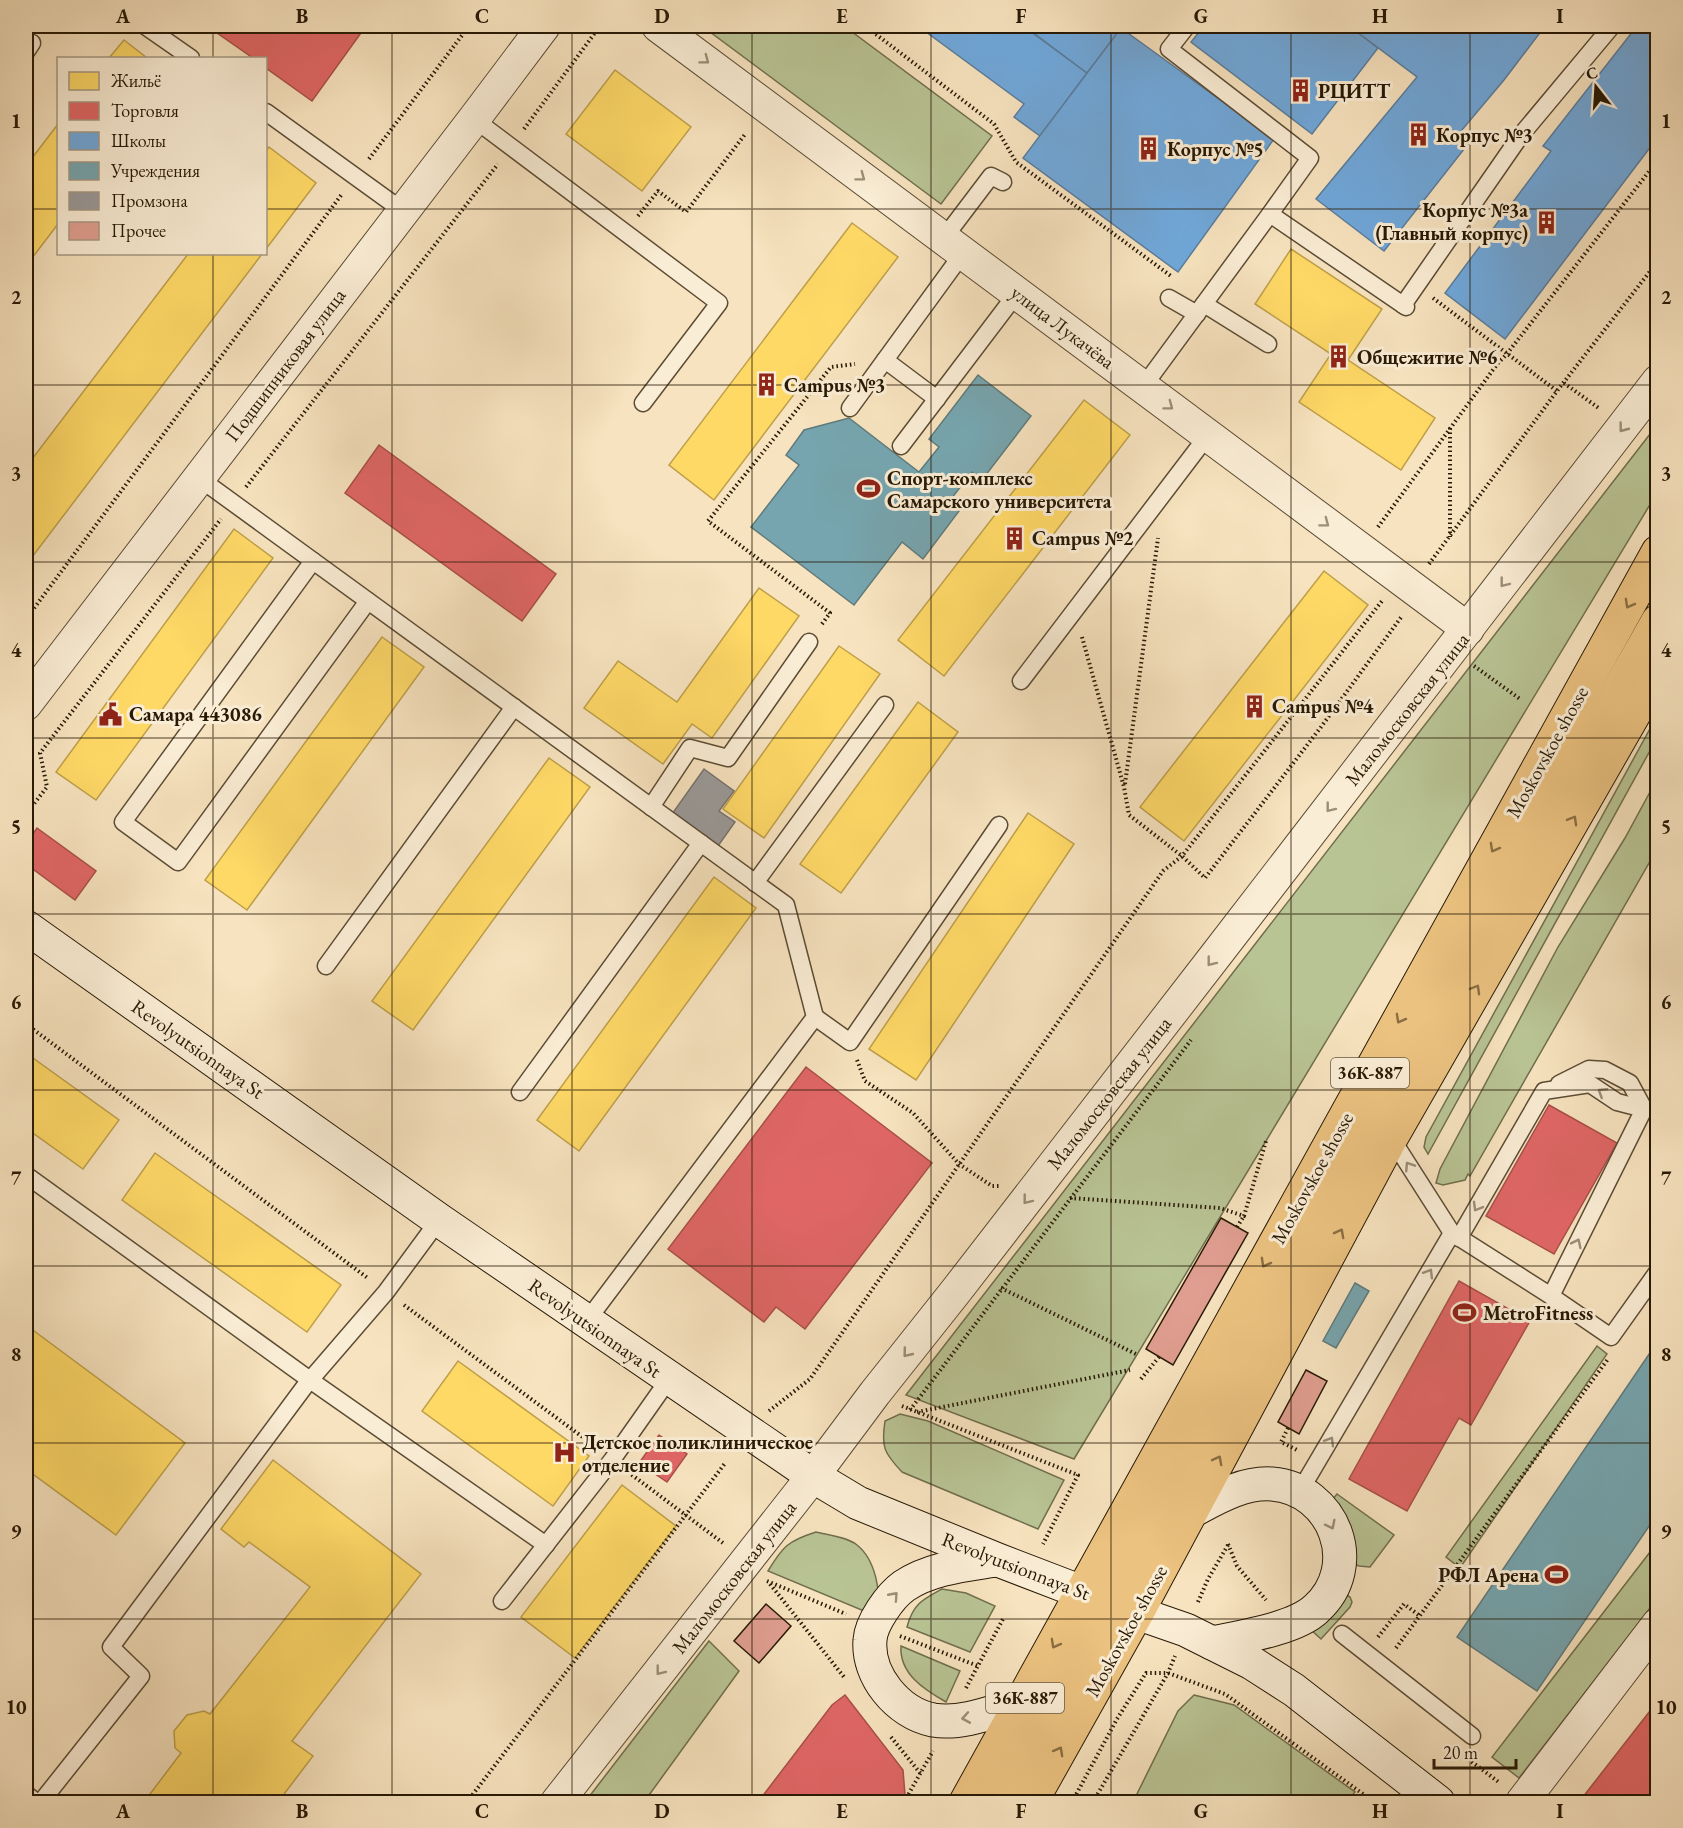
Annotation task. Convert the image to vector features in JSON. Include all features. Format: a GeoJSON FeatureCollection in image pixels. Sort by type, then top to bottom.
{"type":"FeatureCollection","features":[{"type":"Feature","properties":{"kind":"main road","name":"Moskovskoe shosse"},"geometry":{"type":"LineString","coordinates":[[1031,1803],[1111,1603],[1658,552]]}},
{"type":"Feature","properties":{"kind":"main road","name":"Moskovskoe shosse"},"geometry":{"type":"LineString","coordinates":[[1001,1803],[1111,1603],[1650,665],[1658,621]]}},
{"type":"Feature","properties":{"kind":"main road","name":"Revolyutsionnaya St"},"geometry":{"type":"LineString","coordinates":[[26,929],[585,1322],[813,1476],[858,1503],[998,1560],[1185,1630],[1252,1662],[1294,1690],[1438,1803]]}},
{"type":"Feature","properties":{"kind":"main road","name":"Moskovskoe shosse"},"geometry":{"type":"LineString","coordinates":[[966,1803],[1023,1703],[1190,1512],[1384,1127]]}},
{"type":"Feature","properties":{"kind":"main road"},"geometry":{"type":"LineString","coordinates":[[1155,1529],[1232,1491],[1252,1485],[1270,1484],[1300,1491],[1313,1500],[1325,1513],[1339,1543],[1340,1569],[1331,1592],[1315,1611],[1293,1623],[1212,1643]]}},
{"type":"Feature","properties":{"kind":"main road"},"geometry":{"type":"LineString","coordinates":[[998,1560],[950,1568],[927,1575],[903,1587],[886,1605],[886,1630],[870,1640],[872,1660],[883,1685],[894,1700],[912,1713],[933,1720],[948,1721],[1023,1703],[1066,1683]]}},
{"type":"Feature","properties":{"kind":"street","name":"Подшипниковая улица"},"geometry":{"type":"LineString","coordinates":[[26,704],[544,26]]}},
{"type":"Feature","properties":{"kind":"street","name":"улица Лукачёва"},"geometry":{"type":"LineString","coordinates":[[658,26],[1361,549],[1407,592],[1468,629]]}},
{"type":"Feature","properties":{"kind":"street","name":"Маломосковская улица"},"geometry":{"type":"LineString","coordinates":[[557,1803],[1040,1183],[1658,381]]}},
{"type":"Feature","properties":{"kind":"street"},"geometry":{"type":"LineString","coordinates":[[1522,1803],[1658,1624]]}},
{"type":"Feature","properties":{"kind":"lane"},"geometry":{"type":"LineString","coordinates":[[145,26],[190,57]]}},
{"type":"Feature","properties":{"kind":"lane"},"geometry":{"type":"LineString","coordinates":[[1143,387],[1310,158],[1169,49],[1187,26]]}},
{"type":"Feature","properties":{"kind":"lane"},"geometry":{"type":"LineString","coordinates":[[1270,214],[1404,306],[1521,135],[1612,26]]}},
{"type":"Feature","properties":{"kind":"lane"},"geometry":{"type":"LineString","coordinates":[[267,113],[403,211]]}},
{"type":"Feature","properties":{"kind":"lane"},"geometry":{"type":"LineString","coordinates":[[474,119],[719,303],[643,403]]}},
{"type":"Feature","properties":{"kind":"lane"},"geometry":{"type":"LineString","coordinates":[[850,408],[885,360],[953,246],[991,176],[1002,182]]}},
{"type":"Feature","properties":{"kind":"lane"},"geometry":{"type":"LineString","coordinates":[[901,446],[1017,292]]}},
{"type":"Feature","properties":{"kind":"lane"},"geometry":{"type":"LineString","coordinates":[[1169,298],[1201,309],[1268,344]]}},
{"type":"Feature","properties":{"kind":"lane"},"geometry":{"type":"LineString","coordinates":[[885,360],[937,399]]}},
{"type":"Feature","properties":{"kind":"lane"},"geometry":{"type":"LineString","coordinates":[[1021,681],[1208,435]]}},
{"type":"Feature","properties":{"kind":"lane"},"geometry":{"type":"LineString","coordinates":[[199,478],[786,905],[815,1017],[850,1042],[999,825]]}},
{"type":"Feature","properties":{"kind":"lane"},"geometry":{"type":"LineString","coordinates":[[313,561],[123,822],[132,829],[178,862],[368,601]]}},
{"type":"Feature","properties":{"kind":"lane"},"geometry":{"type":"LineString","coordinates":[[651,807],[690,748],[728,758],[809,642]]}},
{"type":"Feature","properties":{"kind":"lane"},"geometry":{"type":"LineString","coordinates":[[755,883],[885,705]]}},
{"type":"Feature","properties":{"kind":"lane"},"geometry":{"type":"LineString","coordinates":[[326,966],[514,707]]}},
{"type":"Feature","properties":{"kind":"lane"},"geometry":{"type":"LineString","coordinates":[[520,1092],[701,843]]}},
{"type":"Feature","properties":{"kind":"lane"},"geometry":{"type":"LineString","coordinates":[[585,1322],[815,1017]]}},
{"type":"Feature","properties":{"kind":"lane"},"geometry":{"type":"LineString","coordinates":[[1300,1491],[1544,1091],[1590,1084],[1617,1102],[1644,1109],[1551,1296]]}},
{"type":"Feature","properties":{"kind":"lane"},"geometry":{"type":"LineString","coordinates":[[1384,1127],[1455,1236],[1551,1296],[1611,1337],[1658,1270]]}},
{"type":"Feature","properties":{"kind":"lane"},"geometry":{"type":"LineString","coordinates":[[26,1175],[310,1380],[546,1545]]}},
{"type":"Feature","properties":{"kind":"lane"},"geometry":{"type":"LineString","coordinates":[[26,1794],[39,1803],[141,1676],[111,1647],[310,1380],[386,1292],[439,1220]]}},
{"type":"Feature","properties":{"kind":"lane"},"geometry":{"type":"LineString","coordinates":[[502,1601],[612,1460],[669,1379]]}},
{"type":"Feature","properties":{"kind":"lane"},"geometry":{"type":"LineString","coordinates":[[1342,1634],[1472,1736]]}},
{"type":"Feature","properties":{"kind":"path"},"geometry":{"type":"LineString","coordinates":[[26,619],[469,26]]}},
{"type":"Feature","properties":{"kind":"path"},"geometry":{"type":"LineString","coordinates":[[26,814],[47,787],[40,753],[511,147],[600,26]]}},
{"type":"Feature","properties":{"kind":"path"},"geometry":{"type":"LineString","coordinates":[[865,26],[994,124],[1016,162],[1178,281]]}},
{"type":"Feature","properties":{"kind":"path"},"geometry":{"type":"LineString","coordinates":[[626,233],[658,191],[686,212],[746,132]]}},
{"type":"Feature","properties":{"kind":"path"},"geometry":{"type":"LineString","coordinates":[[1361,549],[1500,360],[1658,160]]}},
{"type":"Feature","properties":{"kind":"path"},"geometry":{"type":"LineString","coordinates":[[1075,610],[1124,787],[1129,815],[1182,856],[1205,878],[1404,614],[1407,592],[1557,391],[1658,261]]}},
{"type":"Feature","properties":{"kind":"path"},"geometry":{"type":"LineString","coordinates":[[1418,286],[1506,355],[1557,391]]}},
{"type":"Feature","properties":{"kind":"path"},"geometry":{"type":"LineString","coordinates":[[809,642],[830,613],[708,521],[831,367],[885,360]]}},
{"type":"Feature","properties":{"kind":"path"},"geometry":{"type":"LineString","coordinates":[[1564,383],[1600,410]]}},
{"type":"Feature","properties":{"kind":"path"},"geometry":{"type":"LineString","coordinates":[[1450,428],[1450,537]]}},
{"type":"Feature","properties":{"kind":"path"},"geometry":{"type":"LineString","coordinates":[[1124,787],[1164,493]]}},
{"type":"Feature","properties":{"kind":"path"},"geometry":{"type":"LineString","coordinates":[[767,1412],[810,1379],[1162,871],[1182,856],[1384,599],[1407,592]]}},
{"type":"Feature","properties":{"kind":"path"},"geometry":{"type":"LineString","coordinates":[[910,1410],[1195,1035]]}},
{"type":"Feature","properties":{"kind":"path"},"geometry":{"type":"LineString","coordinates":[[850,1042],[865,1081],[913,1113],[959,1164],[992,1186],[1040,1183]]}},
{"type":"Feature","properties":{"kind":"path"},"geometry":{"type":"LineString","coordinates":[[1237,1227],[1244,1216],[1266,1142]]}},
{"type":"Feature","properties":{"kind":"path"},"geometry":{"type":"LineString","coordinates":[[1069,1198],[1221,1208],[1244,1216]]}},
{"type":"Feature","properties":{"kind":"path"},"geometry":{"type":"LineString","coordinates":[[1001,1288],[1138,1355]]}},
{"type":"Feature","properties":{"kind":"path"},"geometry":{"type":"LineString","coordinates":[[1383,1666],[1609,1357]]}},
{"type":"Feature","properties":{"kind":"path"},"geometry":{"type":"LineString","coordinates":[[1141,1379],[1160,1358]]}},
{"type":"Feature","properties":{"kind":"path"},"geometry":{"type":"LineString","coordinates":[[917,1412],[1130,1370]]}},
{"type":"Feature","properties":{"kind":"path"},"geometry":{"type":"LineString","coordinates":[[896,1403],[1078,1475],[1043,1544]]}},
{"type":"Feature","properties":{"kind":"path"},"geometry":{"type":"LineString","coordinates":[[1288,1428],[1281,1442],[1299,1451]]}},
{"type":"Feature","properties":{"kind":"path"},"geometry":{"type":"LineString","coordinates":[[467,1803],[726,1461]]}},
{"type":"Feature","properties":{"kind":"path"},"geometry":{"type":"LineString","coordinates":[[762,1576],[768,1582],[978,1666],[1003,1619]]}},
{"type":"Feature","properties":{"kind":"path"},"geometry":{"type":"LineString","coordinates":[[1365,1652],[1404,1604],[1420,1616]]}},
{"type":"Feature","properties":{"kind":"path"},"geometry":{"type":"LineString","coordinates":[[1072,1803],[1117,1719],[1146,1673],[1168,1673],[1226,1694],[1374,1803]]}},
{"type":"Feature","properties":{"kind":"path"},"geometry":{"type":"LineString","coordinates":[[1094,1803],[1148,1706]]}},
{"type":"Feature","properties":{"kind":"green space"},"geometry":{"type":"Polygon","coordinates":[[[702,26],[844,26],[992,136],[941,204],[702,26]]]}},
{"type":"Feature","properties":{"kind":"green space"},"geometry":{"type":"Polygon","coordinates":[[[1657,425],[1657,493],[1074,1459],[906,1395],[1657,425]]]}},
{"type":"Feature","properties":{"kind":"green space"},"geometry":{"type":"Polygon","coordinates":[[[1657,716],[1657,738],[1428,1154],[1424,1147],[1426,1137],[1657,716]]]}},
{"type":"Feature","properties":{"kind":"green space"},"geometry":{"type":"Polygon","coordinates":[[[1657,779],[1657,849],[1470,1176],[1468,1174],[1465,1180],[1443,1185],[1436,1183],[1440,1169],[1558,947],[1625,838],[1657,779]]]}},
{"type":"Feature","properties":{"kind":"green space"},"geometry":{"type":"Polygon","coordinates":[[[1597,1346],[1607,1354],[1460,1568],[1446,1557],[1597,1346]]]}},
{"type":"Feature","properties":{"kind":"green space"},"geometry":{"type":"Polygon","coordinates":[[[900,1414],[928,1421],[1064,1480],[1038,1529],[902,1472],[885,1449],[883,1437],[885,1421],[900,1414]]]}},
{"type":"Feature","properties":{"kind":"green space"},"geometry":{"type":"Polygon","coordinates":[[[1337,1494],[1394,1535],[1370,1567],[1350,1562],[1332,1500],[1337,1494]]]}},
{"type":"Feature","properties":{"kind":"green space"},"geometry":{"type":"Polygon","coordinates":[[[816,1532],[848,1540],[857,1545],[869,1559],[878,1588],[876,1616],[768,1571],[787,1546],[799,1538],[816,1532]]]}},
{"type":"Feature","properties":{"kind":"green space"},"geometry":{"type":"Polygon","coordinates":[[[1657,1543],[1657,1599],[1519,1778],[1492,1757],[1657,1543]]]}},
{"type":"Feature","properties":{"kind":"green space"},"geometry":{"type":"Polygon","coordinates":[[[942,1589],[966,1593],[995,1606],[970,1652],[907,1627],[915,1608],[942,1589]]]}},
{"type":"Feature","properties":{"kind":"green space"},"geometry":{"type":"Polygon","coordinates":[[[1345,1594],[1352,1602],[1350,1607],[1321,1639],[1310,1629],[1345,1594]]]}},
{"type":"Feature","properties":{"kind":"green space"},"geometry":{"type":"Polygon","coordinates":[[[709,1641],[739,1671],[644,1802],[585,1802],[709,1641]]]}},
{"type":"Feature","properties":{"kind":"green space"},"geometry":{"type":"Polygon","coordinates":[[[901,1646],[960,1671],[946,1702],[922,1686],[909,1673],[901,1656],[901,1646]]]}},
{"type":"Feature","properties":{"kind":"green space"},"geometry":{"type":"Polygon","coordinates":[[[1194,1695],[1234,1705],[1355,1792],[1347,1802],[1133,1802],[1178,1711],[1194,1695]]]}},
{"type":"Feature","properties":{"kind":"building: Жильё"},"geometry":{"type":"Polygon","coordinates":[[[124,40],[146,57],[110,57],[124,40]]]}},
{"type":"Feature","properties":{"kind":"building: Жильё"},"geometry":{"type":"Polygon","coordinates":[[[615,70],[691,127],[642,191],[566,134],[615,70]]]}},
{"type":"Feature","properties":{"kind":"building: Жильё"},"geometry":{"type":"Polygon","coordinates":[[[57,125],[57,225],[26,266],[26,166],[57,125]]]}},
{"type":"Feature","properties":{"kind":"building: Жильё"},"geometry":{"type":"Polygon","coordinates":[[[269,147],[316,183],[267,248],[267,150],[269,147]]]}},
{"type":"Feature","properties":{"kind":"building: Жильё","name":"Campus №3"},"geometry":{"type":"Polygon","coordinates":[[[852,223],[898,257],[714,500],[669,465],[852,223]]]}},
{"type":"Feature","properties":{"kind":"building: Жильё","name":"Общежитие №6"},"geometry":{"type":"Polygon","coordinates":[[[1291,249],[1382,309],[1348,360],[1435,418],[1401,470],[1299,402],[1331,354],[1255,304],[1291,249]]]}},
{"type":"Feature","properties":{"kind":"building: Жильё"},"geometry":{"type":"Polygon","coordinates":[[[187,255],[261,255],[26,565],[26,467],[187,255]]]}},
{"type":"Feature","properties":{"kind":"building: Жильё","name":"Campus №2"},"geometry":{"type":"Polygon","coordinates":[[[1084,400],[1130,435],[944,676],[898,640],[1084,400]]]}},
{"type":"Feature","properties":{"kind":"building: Жильё"},"geometry":{"type":"Polygon","coordinates":[[[234,529],[273,558],[96,800],[56,772],[234,529]]]}},
{"type":"Feature","properties":{"kind":"building: Жильё","name":"Campus №4"},"geometry":{"type":"Polygon","coordinates":[[[1324,571],[1368,605],[1184,841],[1140,807],[1324,571]]]}},
{"type":"Feature","properties":{"kind":"building: Жильё"},"geometry":{"type":"Polygon","coordinates":[[[759,588],[799,616],[712,738],[692,724],[663,764],[584,708],[618,661],[677,702],[759,588]]]}},
{"type":"Feature","properties":{"kind":"building: Жильё"},"geometry":{"type":"Polygon","coordinates":[[[382,637],[424,667],[247,910],[205,880],[382,637]]]}},
{"type":"Feature","properties":{"kind":"building: Жильё"},"geometry":{"type":"Polygon","coordinates":[[[839,646],[880,674],[764,838],[723,809],[839,646]]]}},
{"type":"Feature","properties":{"kind":"building: Жильё"},"geometry":{"type":"Polygon","coordinates":[[[918,702],[958,732],[841,893],[800,864],[918,702]]]}},
{"type":"Feature","properties":{"kind":"building: Жильё"},"geometry":{"type":"Polygon","coordinates":[[[549,758],[590,787],[413,1030],[372,1001],[549,758]]]}},
{"type":"Feature","properties":{"kind":"building: Жильё"},"geometry":{"type":"Polygon","coordinates":[[[1028,813],[1074,844],[916,1080],[869,1049],[1028,813]]]}},
{"type":"Feature","properties":{"kind":"building: Жильё"},"geometry":{"type":"Polygon","coordinates":[[[714,877],[756,908],[579,1151],[537,1120],[714,877]]]}},
{"type":"Feature","properties":{"kind":"building: Жильё"},"geometry":{"type":"Polygon","coordinates":[[[26,1053],[119,1120],[83,1169],[26,1128],[26,1053]]]}},
{"type":"Feature","properties":{"kind":"building: Жильё"},"geometry":{"type":"Polygon","coordinates":[[[155,1153],[341,1285],[307,1332],[122,1200],[155,1153]]]}},
{"type":"Feature","properties":{"kind":"building: Жильё"},"geometry":{"type":"Polygon","coordinates":[[[26,1325],[185,1443],[116,1535],[26,1469],[26,1325]]]}},
{"type":"Feature","properties":{"kind":"building: Жильё"},"geometry":{"type":"Polygon","coordinates":[[[458,1361],[589,1456],[553,1506],[422,1411],[458,1361]]]}},
{"type":"Feature","properties":{"kind":"building: Жильё"},"geometry":{"type":"Polygon","coordinates":[[[273,1460],[421,1574],[292,1741],[313,1756],[278,1802],[144,1802],[181,1753],[175,1748],[174,1731],[187,1715],[204,1711],[210,1714],[310,1587],[249,1542],[244,1547],[221,1529],[273,1460]]]}},
{"type":"Feature","properties":{"kind":"building: Жильё"},"geometry":{"type":"Polygon","coordinates":[[[622,1485],[676,1526],[575,1658],[521,1617],[622,1485]]]}},
{"type":"Feature","properties":{"kind":"building: Торговля"},"geometry":{"type":"Polygon","coordinates":[[[207,26],[366,26],[312,101],[267,69],[267,57],[252,57],[207,26]]]}},
{"type":"Feature","properties":{"kind":"building: Торговля"},"geometry":{"type":"Polygon","coordinates":[[[379,445],[556,574],[522,621],[345,493],[379,445]]]}},
{"type":"Feature","properties":{"kind":"building: Торговля"},"geometry":{"type":"Polygon","coordinates":[[[26,773],[33,779],[26,790],[26,773]]]}},
{"type":"Feature","properties":{"kind":"building: Торговля"},"geometry":{"type":"Polygon","coordinates":[[[37,828],[96,871],[75,900],[26,864],[26,844],[37,828]]]}},
{"type":"Feature","properties":{"kind":"building: Торговля"},"geometry":{"type":"Polygon","coordinates":[[[806,1067],[932,1163],[805,1329],[776,1307],[764,1322],[668,1249],[806,1067]]]}},
{"type":"Feature","properties":{"kind":"building: Торговля"},"geometry":{"type":"Polygon","coordinates":[[[1549,1105],[1617,1143],[1554,1254],[1486,1216],[1549,1105]]]}},
{"type":"Feature","properties":{"kind":"building: Торговля"},"geometry":{"type":"Polygon","coordinates":[[[1459,1281],[1530,1321],[1471,1425],[1459,1418],[1407,1511],[1349,1479],[1459,1281]]]}},
{"type":"Feature","properties":{"kind":"building: Торговля"},"geometry":{"type":"Polygon","coordinates":[[[659,1435],[687,1454],[667,1482],[639,1463],[659,1435]]]}},
{"type":"Feature","properties":{"kind":"building: Торговля"},"geometry":{"type":"Polygon","coordinates":[[[845,1695],[903,1770],[905,1795],[901,1802],[758,1802],[832,1705],[845,1695]]]}},
{"type":"Feature","properties":{"kind":"building: Торговля"},"geometry":{"type":"Polygon","coordinates":[[[1657,1702],[1658,1802],[1579,1802],[1657,1702]]]}},
{"type":"Feature","properties":{"kind":"building: Школы"},"geometry":{"type":"Polygon","coordinates":[[[918,26],[1023,26],[1087,73],[1040,136],[1014,117],[1024,104],[918,26]]]}},
{"type":"Feature","properties":{"kind":"building: Школы"},"geometry":{"type":"Polygon","coordinates":[[[1041,26],[1123,26],[1087,73],[1035,34],[1041,26]]]}},
{"type":"Feature","properties":{"kind":"building: Школы","name":"РЦИТТ"},"geometry":{"type":"Polygon","coordinates":[[[1204,26],[1349,26],[1378,48],[1312,134],[1191,42],[1204,26]]]}},
{"type":"Feature","properties":{"kind":"building: Школы","name":"Корпус №3"},"geometry":{"type":"Polygon","coordinates":[[[1349,26],[1545,26],[1461,131],[1472,139],[1384,251],[1316,199],[1417,77],[1349,26]]]}},
{"type":"Feature","properties":{"kind":"building: Школы","name":"Корпус №3a (Главный корпус)"},"geometry":{"type":"Polygon","coordinates":[[[1637,26],[1658,26],[1658,137],[1505,339],[1445,293],[1551,151],[1543,146],[1637,26]]]}},
{"type":"Feature","properties":{"kind":"building: Школы","name":"Корпус №5"},"geometry":{"type":"Polygon","coordinates":[[[1121,28],[1274,139],[1178,272],[1023,158],[1121,28]]]}},
{"type":"Feature","properties":{"kind":"building: Учреждения","name":"Спорт-комплекс Самарского университета"},"geometry":{"type":"Polygon","coordinates":[[[978,375],[1031,416],[982,480],[972,472],[951,499],[962,507],[923,559],[902,542],[854,605],[751,527],[799,465],[786,455],[804,430],[849,418],[919,472],[939,447],[929,439],[978,375]]]}},
{"type":"Feature","properties":{"kind":"building: Учреждения"},"geometry":{"type":"Polygon","coordinates":[[[1355,1283],[1369,1291],[1336,1348],[1323,1341],[1355,1283]]]}},
{"type":"Feature","properties":{"kind":"building: Учреждения","name":"РФЛ Арена"},"geometry":{"type":"Polygon","coordinates":[[[1658,1341],[1658,1513],[1537,1691],[1457,1637],[1658,1341]]]}},
{"type":"Feature","properties":{"kind":"building: Промзона"},"geometry":{"type":"Polygon","coordinates":[[[704,769],[734,791],[719,811],[735,822],[718,846],[672,814],[704,769]]]}},
{"type":"Feature","properties":{"kind":"building: Прочее"},"geometry":{"type":"Polygon","coordinates":[[[1221,1218],[1248,1233],[1173,1365],[1146,1349],[1221,1218]]]}},
{"type":"Feature","properties":{"kind":"building: Прочее"},"geometry":{"type":"Polygon","coordinates":[[[1306,1370],[1327,1381],[1299,1434],[1278,1422],[1306,1370]]]}},
{"type":"Feature","properties":{"kind":"building: Прочее"},"geometry":{"type":"Polygon","coordinates":[[[766,1604],[791,1626],[759,1663],[734,1641],[766,1604]]]}},
{"type":"Feature","properties":{"kind":"place","name":"РЦИТТ"},"geometry":{"type":"Point","coordinates":[1300,91]}},
{"type":"Feature","properties":{"kind":"place","name":"Корпус №3"},"geometry":{"type":"Point","coordinates":[1418,135]}},
{"type":"Feature","properties":{"kind":"place","name":"Корпус №5"},"geometry":{"type":"Point","coordinates":[1149,149]}},
{"type":"Feature","properties":{"kind":"place","name":"Корпус №3a (Главный корпус)"},"geometry":{"type":"Point","coordinates":[1546,222]}},
{"type":"Feature","properties":{"kind":"place","name":"Общежитие №6"},"geometry":{"type":"Point","coordinates":[1339,357]}},
{"type":"Feature","properties":{"kind":"place","name":"Campus №3"},"geometry":{"type":"Point","coordinates":[766,385]}},
{"type":"Feature","properties":{"kind":"place","name":"Спорт-комплекс Самарского университета"},"geometry":{"type":"Point","coordinates":[869,489]}},
{"type":"Feature","properties":{"kind":"place","name":"Campus №2"},"geometry":{"type":"Point","coordinates":[1014,538]}},
{"type":"Feature","properties":{"kind":"place","name":"Campus №4"},"geometry":{"type":"Point","coordinates":[1254,706]}},
{"type":"Feature","properties":{"kind":"place","name":"Самара 443086"},"geometry":{"type":"Point","coordinates":[111,714]}},
{"type":"Feature","properties":{"kind":"place","name":"MetroFitness"},"geometry":{"type":"Point","coordinates":[1465,1313]}},
{"type":"Feature","properties":{"kind":"place","name":"Детское поликлиническое отделение"},"geometry":{"type":"Point","coordinates":[564,1453]}},
{"type":"Feature","properties":{"kind":"place","name":"РФЛ Арена"},"geometry":{"type":"Point","coordinates":[1557,1575]}}]}
